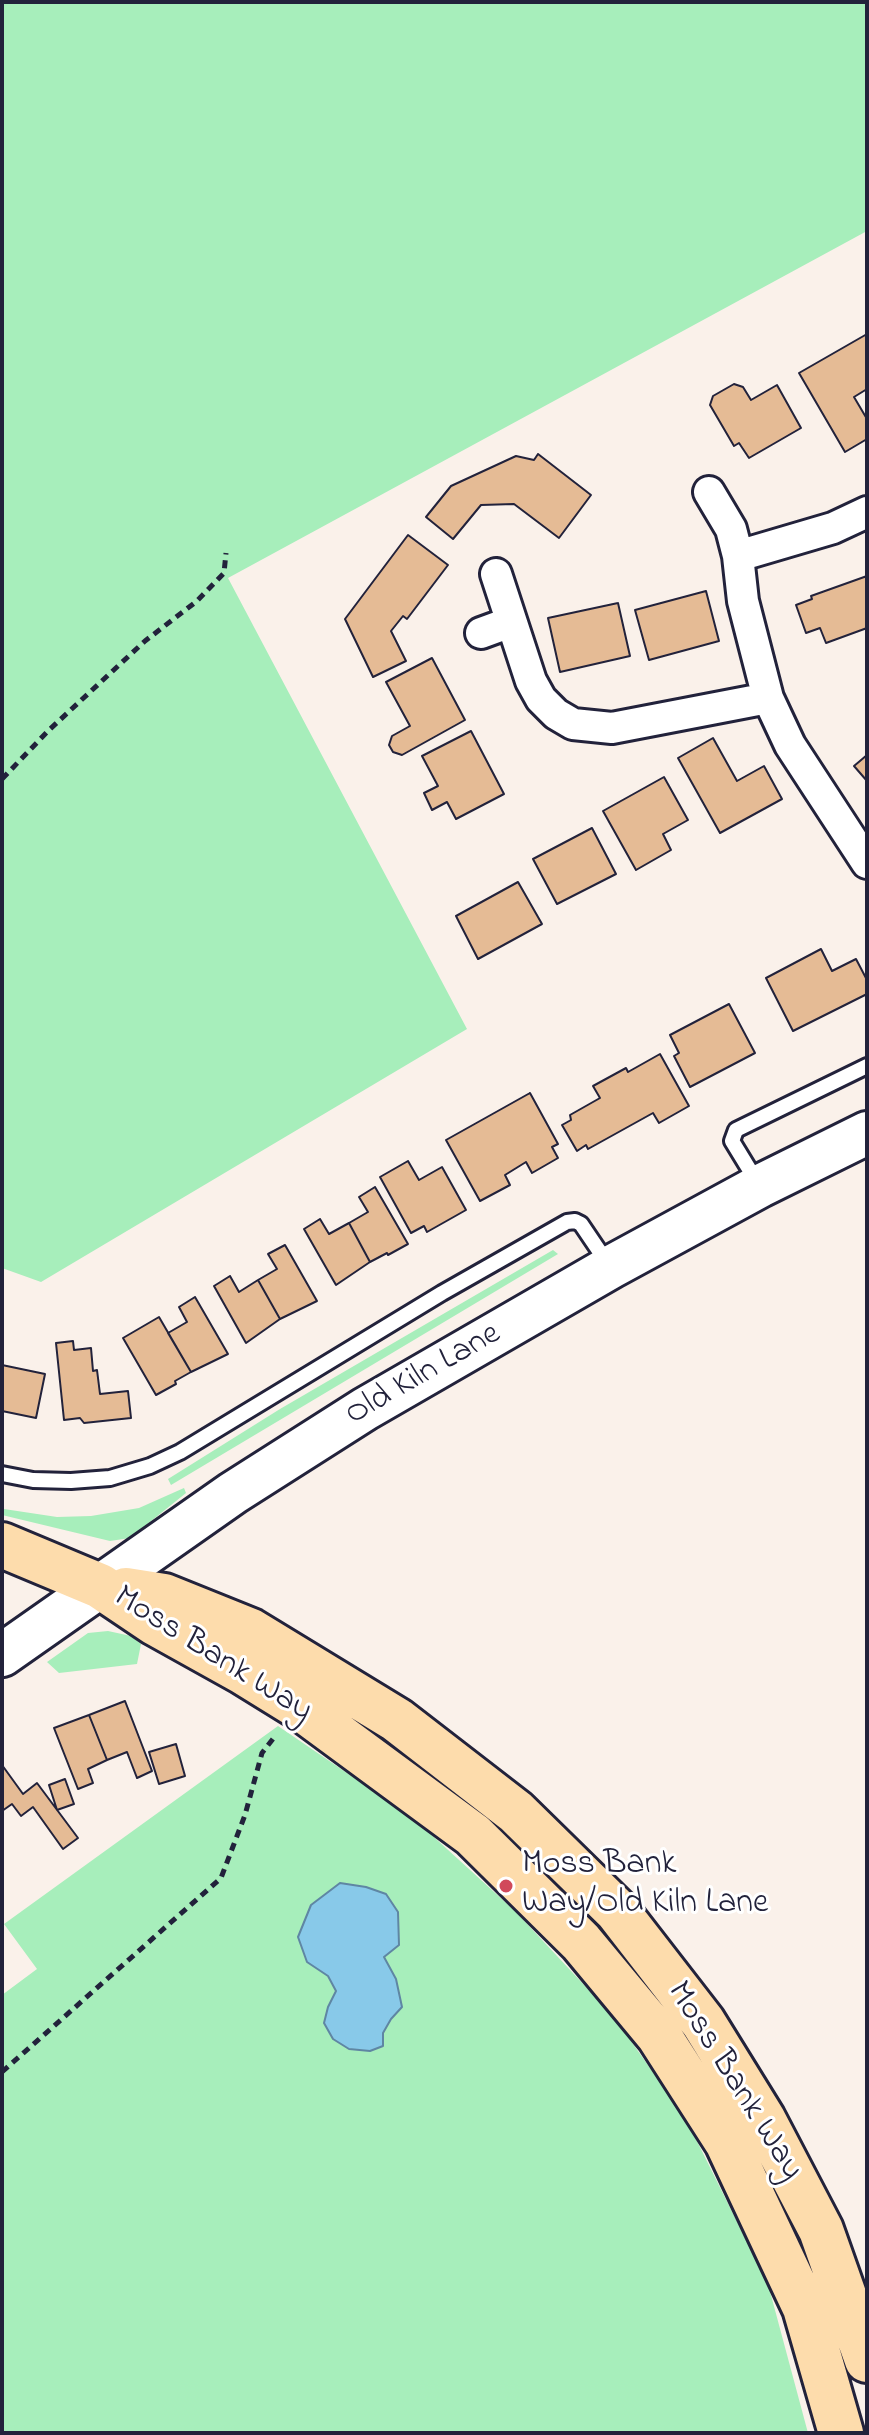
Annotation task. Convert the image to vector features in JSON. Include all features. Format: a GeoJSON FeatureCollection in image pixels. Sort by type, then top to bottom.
{"type":"FeatureCollection","features":[{"type":"Feature","properties":{"kind":"highway"},"geometry":{"type":"LineString","coordinates":[[2,1545],[100,1586]]}},
{"type":"Feature","properties":{"kind":"highway","name":"Moss Bank Way"},"geometry":{"type":"LineString","coordinates":[[100,1586],[164,1596],[251,1631],[397,1720],[516,1812],[617,1911],[703,2022],[763,2119],[821,2230],[867,2360]]}},
{"type":"Feature","properties":{"kind":"highway","name":"Moss Bank Way"},"geometry":{"type":"LineString","coordinates":[[100,1586],[155,1623],[298,1706],[473,1835],[581,1942],[659,2036],[727,2142],[805,2308],[841,2433]]}},
{"type":"Feature","properties":{"kind":"main road","name":"Old Kiln Lane"},"geometry":{"type":"LineString","coordinates":[[2,1655],[233,1493],[365,1409],[611,1267],[760,1186],[867,1133]]}},
{"type":"Feature","properties":{"kind":"street"},"geometry":{"type":"LineString","coordinates":[[709,492],[731,529],[738,556],[743,601],[768,698],[790,745],[867,863]]}},
{"type":"Feature","properties":{"kind":"street"},"geometry":{"type":"LineString","coordinates":[[738,556],[833,528],[867,512]]}},
{"type":"Feature","properties":{"kind":"street"},"geometry":{"type":"LineString","coordinates":[[496,574],[531,681],[541,699],[556,714],[573,724],[612,728],[768,698]]}},
{"type":"Feature","properties":{"kind":"street"},"geometry":{"type":"LineString","coordinates":[[481,633],[511,622]]}},
{"type":"Feature","properties":{"kind":"lane"},"geometry":{"type":"LineString","coordinates":[[760,1186],[732,1141],[736,1130],[867,1066]]}},
{"type":"Feature","properties":{"kind":"lane"},"geometry":{"type":"LineString","coordinates":[[2,1474],[33,1480],[71,1481],[110,1478],[150,1466],[180,1452],[442,1293],[567,1222],[581,1224],[611,1267]]}},
{"type":"Feature","properties":{"kind":"path"},"geometry":{"type":"LineString","coordinates":[[2,779],[49,730],[145,641],[197,601],[224,573],[226,553]]}},
{"type":"Feature","properties":{"kind":"path"},"geometry":{"type":"LineString","coordinates":[[2,2072],[221,1878],[245,1815],[262,1753],[278,1732]]}},
{"type":"Feature","properties":{"kind":"green space"},"geometry":{"type":"Polygon","coordinates":[[[2,2],[867,2],[867,231],[228,578],[467,1029],[41,1282],[2,1268],[2,2]]]}},
{"type":"Feature","properties":{"kind":"green space"},"geometry":{"type":"Polygon","coordinates":[[[553,1250],[558,1254],[171,1485],[168,1479],[280,1409],[553,1250]]]}},
{"type":"Feature","properties":{"kind":"green space"},"geometry":{"type":"Polygon","coordinates":[[[184,1488],[186,1493],[130,1538],[110,1541],[2,1515],[4,1509],[57,1517],[91,1516],[139,1508],[184,1488]]]}},
{"type":"Feature","properties":{"kind":"green space"},"geometry":{"type":"Polygon","coordinates":[[[108,1631],[131,1636],[141,1644],[137,1664],[59,1673],[47,1662],[88,1633],[108,1631]]]}},
{"type":"Feature","properties":{"kind":"green space"},"geometry":{"type":"Polygon","coordinates":[[[278,1726],[413,1818],[515,1911],[614,2017],[686,2119],[768,2284],[808,2433],[2,2433],[2,1995],[37,1969],[4,1924],[278,1726]]]}},
{"type":"Feature","properties":{"kind":"water"},"geometry":{"type":"Polygon","coordinates":[[[340,1883],[386,1894],[398,1912],[399,1945],[384,1957],[396,1979],[402,2007],[383,2033],[383,2046],[370,2051],[349,2049],[333,2039],[324,2023],[336,1991],[328,1976],[307,1962],[298,1937],[311,1905],[340,1883]]]}},
{"type":"Feature","properties":{"kind":"building"},"geometry":{"type":"Polygon","coordinates":[[[867,334],[867,389],[854,397],[867,419],[867,439],[845,452],[799,373],[867,334]]]}},
{"type":"Feature","properties":{"kind":"building"},"geometry":{"type":"Polygon","coordinates":[[[734,384],[743,387],[751,400],[777,385],[801,428],[749,458],[739,443],[734,446],[710,405],[713,396],[734,384]]]}},
{"type":"Feature","properties":{"kind":"building"},"geometry":{"type":"Polygon","coordinates":[[[538,454],[591,495],[559,538],[514,504],[481,505],[453,539],[426,517],[451,486],[516,456],[534,460],[538,454]]]}},
{"type":"Feature","properties":{"kind":"building"},"geometry":{"type":"Polygon","coordinates":[[[408,535],[448,565],[407,619],[403,616],[391,631],[406,661],[373,677],[345,619],[408,535]]]}},
{"type":"Feature","properties":{"kind":"building"},"geometry":{"type":"Polygon","coordinates":[[[867,576],[867,628],[826,643],[820,628],[806,633],[796,605],[812,599],[811,596],[867,576]]]}},
{"type":"Feature","properties":{"kind":"building"},"geometry":{"type":"Polygon","coordinates":[[[706,591],[719,641],[649,660],[635,610],[706,591]]]}},
{"type":"Feature","properties":{"kind":"building"},"geometry":{"type":"Polygon","coordinates":[[[618,603],[630,656],[560,672],[548,618],[618,603]]]}},
{"type":"Feature","properties":{"kind":"building"},"geometry":{"type":"Polygon","coordinates":[[[432,658],[465,720],[402,755],[393,752],[389,745],[392,736],[410,726],[386,682],[432,658]]]}},
{"type":"Feature","properties":{"kind":"building"},"geometry":{"type":"Polygon","coordinates":[[[471,731],[504,794],[456,819],[447,802],[432,810],[424,793],[438,786],[422,756],[471,731]]]}},
{"type":"Feature","properties":{"kind":"building"},"geometry":{"type":"Polygon","coordinates":[[[713,738],[737,781],[764,766],[782,799],[720,833],[678,758],[713,738]]]}},
{"type":"Feature","properties":{"kind":"building"},"geometry":{"type":"Polygon","coordinates":[[[867,755],[867,781],[854,766],[867,755]]]}},
{"type":"Feature","properties":{"kind":"building"},"geometry":{"type":"Polygon","coordinates":[[[664,777],[688,820],[663,834],[671,850],[636,870],[603,811],[664,777]]]}},
{"type":"Feature","properties":{"kind":"building"},"geometry":{"type":"Polygon","coordinates":[[[592,828],[616,874],[557,904],[533,859],[592,828]]]}},
{"type":"Feature","properties":{"kind":"building"},"geometry":{"type":"Polygon","coordinates":[[[518,882],[542,924],[478,959],[456,916],[518,882]]]}},
{"type":"Feature","properties":{"kind":"building"},"geometry":{"type":"Polygon","coordinates":[[[821,949],[832,971],[856,959],[867,980],[867,994],[793,1031],[766,978],[821,949]]]}},
{"type":"Feature","properties":{"kind":"building"},"geometry":{"type":"Polygon","coordinates":[[[729,1004],[755,1053],[690,1087],[674,1056],[679,1053],[670,1035],[729,1004]]]}},
{"type":"Feature","properties":{"kind":"building"},"geometry":{"type":"Polygon","coordinates":[[[660,1054],[689,1106],[659,1123],[653,1113],[588,1149],[586,1145],[577,1151],[562,1125],[571,1120],[570,1115],[600,1098],[593,1086],[626,1068],[628,1072],[660,1054]]]}},
{"type":"Feature","properties":{"kind":"building"},"geometry":{"type":"Polygon","coordinates":[[[530,1093],[558,1144],[552,1147],[558,1158],[532,1173],[526,1162],[505,1175],[510,1185],[480,1201],[446,1140],[530,1093]]]}},
{"type":"Feature","properties":{"kind":"building"},"geometry":{"type":"Polygon","coordinates":[[[408,1161],[419,1180],[442,1167],[466,1210],[427,1232],[424,1226],[411,1233],[380,1177],[408,1161]]]}},
{"type":"Feature","properties":{"kind":"building"},"geometry":{"type":"Polygon","coordinates":[[[375,1187],[408,1244],[370,1262],[349,1223],[368,1212],[359,1197],[375,1187]]]}},
{"type":"Feature","properties":{"kind":"building"},"geometry":{"type":"Polygon","coordinates":[[[320,1219],[329,1234],[349,1223],[370,1262],[336,1285],[304,1229],[320,1219]]]}},
{"type":"Feature","properties":{"kind":"building"},"geometry":{"type":"Polygon","coordinates":[[[285,1245],[317,1301],[280,1319],[258,1280],[277,1269],[268,1254],[285,1245]]]}},
{"type":"Feature","properties":{"kind":"building"},"geometry":{"type":"Polygon","coordinates":[[[230,1276],[239,1292],[258,1280],[280,1319],[246,1343],[214,1286],[230,1276]]]}},
{"type":"Feature","properties":{"kind":"building"},"geometry":{"type":"Polygon","coordinates":[[[195,1297],[228,1354],[191,1372],[168,1333],[187,1322],[179,1307],[195,1297]]]}},
{"type":"Feature","properties":{"kind":"building"},"geometry":{"type":"Polygon","coordinates":[[[159,1317],[191,1372],[156,1395],[123,1338],[159,1317]]]}},
{"type":"Feature","properties":{"kind":"building"},"geometry":{"type":"Polygon","coordinates":[[[73,1341],[74,1350],[91,1348],[93,1371],[97,1370],[100,1394],[128,1391],[131,1418],[84,1423],[80,1418],[64,1420],[56,1343],[73,1341]]]}},
{"type":"Feature","properties":{"kind":"building"},"geometry":{"type":"Polygon","coordinates":[[[2,1365],[45,1374],[36,1418],[2,1411],[2,1365]]]}},
{"type":"Feature","properties":{"kind":"building"},"geometry":{"type":"Polygon","coordinates":[[[125,1701],[152,1771],[137,1778],[127,1752],[107,1760],[89,1715],[125,1701]]]}},
{"type":"Feature","properties":{"kind":"building"},"geometry":{"type":"Polygon","coordinates":[[[89,1715],[107,1760],[88,1769],[93,1783],[78,1789],[54,1728],[89,1715]]]}},
{"type":"Feature","properties":{"kind":"building"},"geometry":{"type":"Polygon","coordinates":[[[176,1744],[185,1776],[159,1784],[149,1752],[176,1744]]]}},
{"type":"Feature","properties":{"kind":"building"},"geometry":{"type":"Polygon","coordinates":[[[2,1765],[23,1794],[37,1783],[78,1838],[63,1849],[33,1807],[21,1816],[12,1804],[2,1811],[2,1765]]]}},
{"type":"Feature","properties":{"kind":"building"},"geometry":{"type":"Polygon","coordinates":[[[65,1779],[74,1804],[57,1810],[49,1785],[65,1779]]]}},
{"type":"Feature","properties":{"kind":"place","name":"Moss Bank Way/Old Kiln Lane"},"geometry":{"type":"Point","coordinates":[506,1886]}}]}
